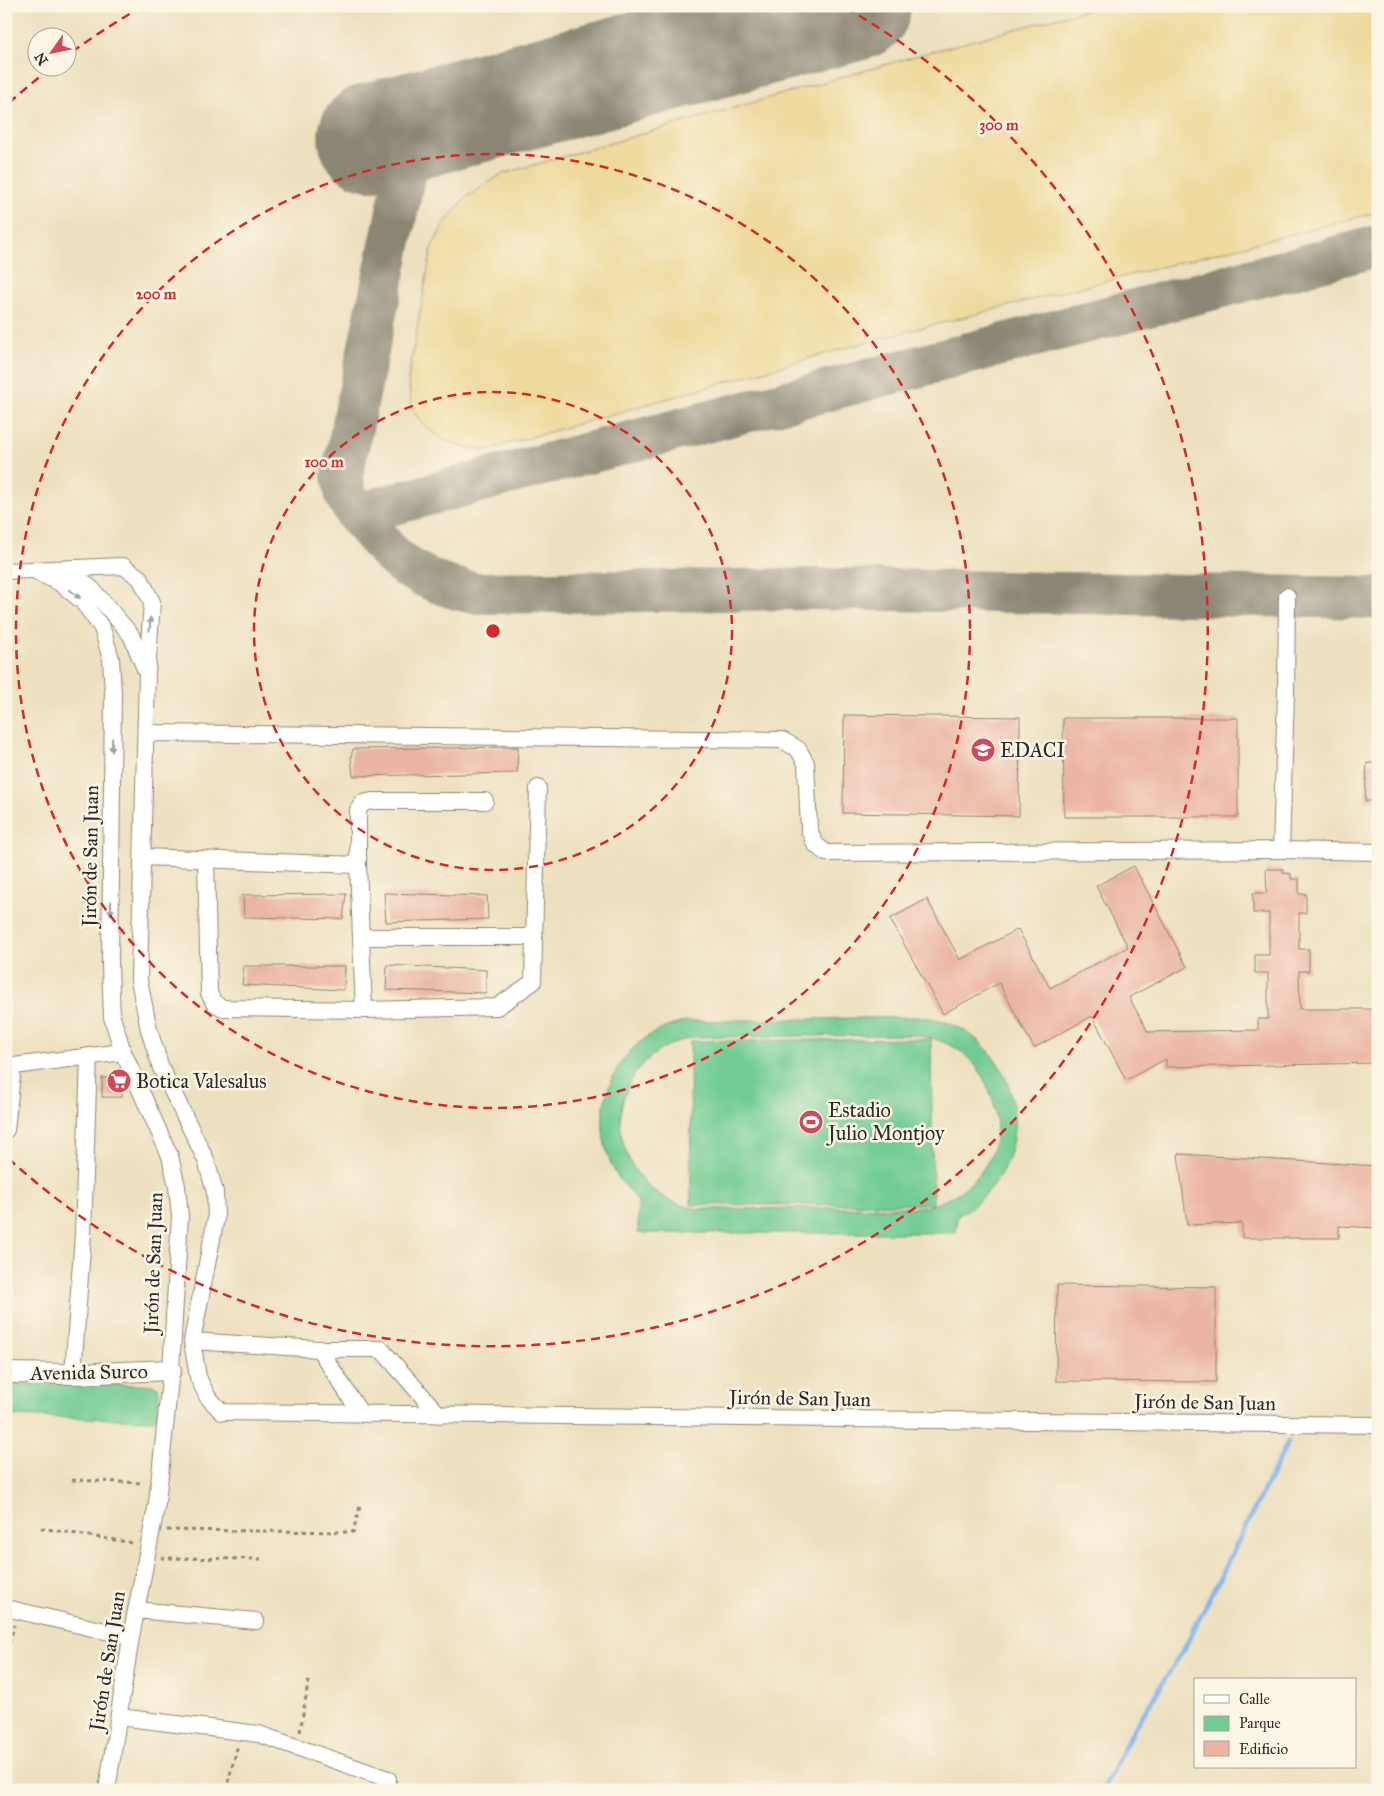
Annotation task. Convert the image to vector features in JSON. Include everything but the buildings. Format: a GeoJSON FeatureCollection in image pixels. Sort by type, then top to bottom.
{"type":"FeatureCollection","features":[{"type":"Feature","properties":{"kind":"main road","name":"Avenida Surco"},"geometry":{"type":"LineString","coordinates":[[6,1373],[73,1374],[171,1370]]}},
{"type":"Feature","properties":{"kind":"street"},"geometry":{"type":"LineString","coordinates":[[6,570],[123,566],[140,578],[152,602],[146,673],[140,980],[148,1030],[161,1068],[206,1160],[215,1192],[216,1218],[192,1341],[319,1349],[381,1349],[439,1415]]}},
{"type":"Feature","properties":{"kind":"street"},"geometry":{"type":"LineString","coordinates":[[67,569],[92,589],[131,635],[146,673]]}},
{"type":"Feature","properties":{"kind":"street","name":"Jirón de San Juan"},"geometry":{"type":"LineString","coordinates":[[32,570],[60,583],[82,601],[102,628],[111,659],[113,693],[110,966],[112,1017],[123,1052],[170,1156],[177,1186],[180,1216],[171,1370],[159,1484],[119,1706],[119,1717],[107,1790]]}},
{"type":"Feature","properties":{"kind":"street"},"geometry":{"type":"LineString","coordinates":[[1281,850],[1287,596]]}},
{"type":"Feature","properties":{"kind":"street"},"geometry":{"type":"LineString","coordinates":[[146,733],[782,740],[798,749],[806,763],[809,829],[815,844],[826,853],[1281,850],[1378,852]]}},
{"type":"Feature","properties":{"kind":"street"},"geometry":{"type":"LineString","coordinates":[[206,861],[209,993],[214,1003],[224,1008],[364,1010],[498,1008],[533,982],[538,788]]}},
{"type":"Feature","properties":{"kind":"street"},"geometry":{"type":"LineString","coordinates":[[364,1010],[358,865],[358,810],[363,803],[372,800],[485,802]]}},
{"type":"Feature","properties":{"kind":"street"},"geometry":{"type":"LineString","coordinates":[[143,858],[358,865]]}},
{"type":"Feature","properties":{"kind":"street"},"geometry":{"type":"LineString","coordinates":[[361,937],[534,937]]}},
{"type":"Feature","properties":{"kind":"street"},"geometry":{"type":"LineString","coordinates":[[6,1130],[10,1066],[123,1052]]}},
{"type":"Feature","properties":{"kind":"street"},"geometry":{"type":"LineString","coordinates":[[73,1374],[83,1234],[89,1056]]}},
{"type":"Feature","properties":{"kind":"street","name":"Jirón de San Juan"},"geometry":{"type":"LineString","coordinates":[[192,1341],[198,1377],[207,1396],[222,1412],[1378,1425]]}},
{"type":"Feature","properties":{"kind":"street"},"geometry":{"type":"LineString","coordinates":[[319,1349],[361,1414]]}},
{"type":"Feature","properties":{"kind":"street"},"geometry":{"type":"LineString","coordinates":[[12,1609],[131,1637]]}},
{"type":"Feature","properties":{"kind":"street"},"geometry":{"type":"LineString","coordinates":[[136,1610],[256,1621]]}},
{"type":"Feature","properties":{"kind":"street"},"geometry":{"type":"LineString","coordinates":[[119,1717],[259,1734],[387,1785]]}},
{"type":"Feature","properties":{"kind":"path"},"geometry":{"type":"LineString","coordinates":[[72,1480],[159,1484]]}},
{"type":"Feature","properties":{"kind":"path"},"geometry":{"type":"LineString","coordinates":[[152,1530],[353,1532],[360,1506]]}},
{"type":"Feature","properties":{"kind":"path"},"geometry":{"type":"LineString","coordinates":[[41,1528],[148,1552],[263,1559]]}},
{"type":"Feature","properties":{"kind":"path"},"geometry":{"type":"LineString","coordinates":[[6,1658],[12,1609]]}},
{"type":"Feature","properties":{"kind":"path"},"geometry":{"type":"LineString","coordinates":[[297,1748],[309,1678]]}},
{"type":"Feature","properties":{"kind":"path"},"geometry":{"type":"LineString","coordinates":[[226,1790],[241,1733]]}},
{"type":"Feature","properties":{"kind":"green space"},"geometry":{"type":"Polygon","coordinates":[[[921,1017],[943,1021],[973,1036],[994,1058],[1008,1085],[1014,1114],[1012,1143],[1002,1172],[984,1197],[957,1216],[956,1233],[638,1233],[638,1201],[617,1176],[608,1156],[604,1138],[604,1103],[616,1070],[639,1043],[662,1029],[687,1021],[921,1017]],[[915,1035],[695,1037],[682,1040],[652,1056],[638,1070],[628,1086],[622,1104],[621,1122],[623,1141],[629,1159],[640,1177],[655,1192],[674,1203],[695,1209],[925,1207],[944,1200],[974,1180],[985,1166],[992,1150],[996,1133],[996,1115],[986,1082],[972,1061],[953,1046],[929,1037],[915,1035]]]}},
{"type":"Feature","properties":{"kind":"green space","name":"Estadio Julio Montjoy"},"geometry":{"type":"Polygon","coordinates":[[[931,1039],[933,1204],[691,1205],[690,1041],[931,1039]]]}},
{"type":"Feature","properties":{"kind":"green space"},"geometry":{"type":"Polygon","coordinates":[[[6,1384],[153,1385],[158,1387],[159,1391],[157,1417],[153,1420],[6,1416],[6,1384]]]}},
{"type":"Feature","properties":{"kind":"sand"},"geometry":{"type":"Polygon","coordinates":[[[1101,6],[1378,6],[1378,212],[870,341],[486,450],[463,447],[442,439],[424,425],[412,410],[408,379],[432,246],[446,221],[465,198],[502,174],[919,55],[1101,6]]]}},
{"type":"Feature","properties":{"kind":"waterway"},"geometry":{"type":"LineString","coordinates":[[1103,1790],[1130,1736],[1185,1647],[1288,1442]]}},
{"type":"Feature","properties":{"kind":"taxiway"},"geometry":{"type":"LineString","coordinates":[[415,125],[342,476],[346,495],[350,503],[383,545],[408,568],[440,584],[475,593],[819,589],[1378,598]]}},
{"type":"Feature","properties":{"kind":"taxiway"},"geometry":{"type":"LineString","coordinates":[[356,514],[1378,246]]}},
{"type":"Feature","properties":{"kind":"runway"},"geometry":{"type":"LineString","coordinates":[[372,137],[857,6]]}},
{"type":"Feature","properties":{"kind":"place","name":"EDACI"},"geometry":{"type":"Point","coordinates":[983,750]}},
{"type":"Feature","properties":{"kind":"place","name":"Botica Valesalus"},"geometry":{"type":"Point","coordinates":[119,1081]}},
{"type":"Feature","properties":{"kind":"place","name":"Estadio Julio Montjoy"},"geometry":{"type":"Point","coordinates":[811,1122]}}]}
